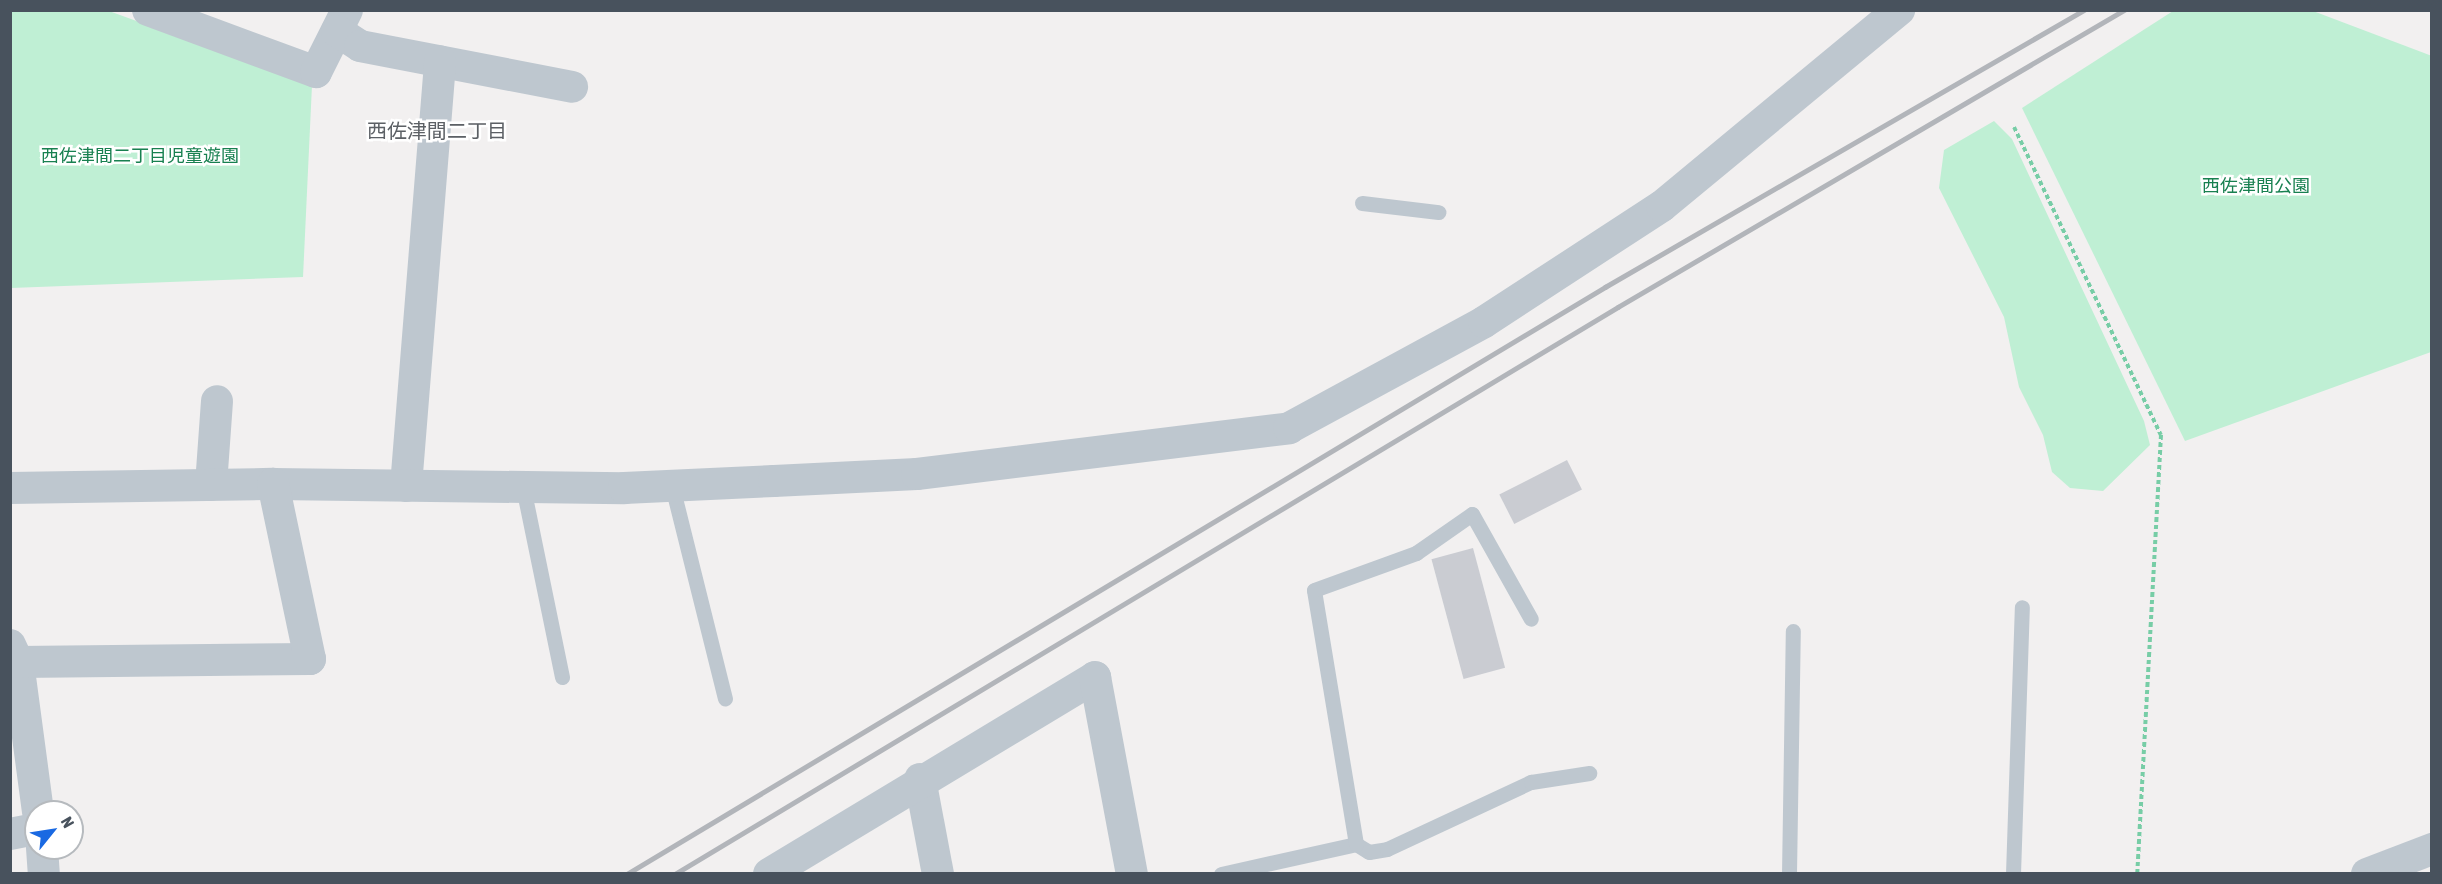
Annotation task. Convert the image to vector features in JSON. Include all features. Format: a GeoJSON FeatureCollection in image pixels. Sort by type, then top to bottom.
{"type":"FeatureCollection","features":[{"type":"Feature","properties":{"kind":"street"},"geometry":{"type":"LineString","coordinates":[[10,488],[273,484],[672,486],[917,474],[1289,428],[1484,322],[1662,206],[1899,10]]}},
{"type":"Feature","properties":{"kind":"street"},"geometry":{"type":"LineString","coordinates":[[149,11],[316,72],[342,21],[360,46],[572,87]]}},
{"type":"Feature","properties":{"kind":"street"},"geometry":{"type":"LineString","coordinates":[[406,486],[440,61]]}},
{"type":"Feature","properties":{"kind":"street"},"geometry":{"type":"LineString","coordinates":[[211,485],[217,401]]}},
{"type":"Feature","properties":{"kind":"street"},"geometry":{"type":"LineString","coordinates":[[36,800],[15,672],[310,659],[273,484]]}},
{"type":"Feature","properties":{"kind":"street"},"geometry":{"type":"LineString","coordinates":[[769,873],[920,779],[1095,677],[1132,873]]}},
{"type":"Feature","properties":{"kind":"street"},"geometry":{"type":"LineString","coordinates":[[920,779],[938,873]]}},
{"type":"Feature","properties":{"kind":"street"},"geometry":{"type":"LineString","coordinates":[[2367,873],[2432,849]]}},
{"type":"Feature","properties":{"kind":"lane"},"geometry":{"type":"LineString","coordinates":[[1362,203],[1438,212]]}},
{"type":"Feature","properties":{"kind":"lane"},"geometry":{"type":"LineString","coordinates":[[672,486],[724,698]]}},
{"type":"Feature","properties":{"kind":"lane"},"geometry":{"type":"LineString","coordinates":[[523,487],[562,677]]}},
{"type":"Feature","properties":{"kind":"lane"},"geometry":{"type":"LineString","coordinates":[[1356,844],[1314,591],[1416,553],[1472,514],[1532,619]]}},
{"type":"Feature","properties":{"kind":"lane"},"geometry":{"type":"LineString","coordinates":[[2013,873],[2022,607]]}},
{"type":"Feature","properties":{"kind":"lane"},"geometry":{"type":"LineString","coordinates":[[1789,873],[1793,631]]}},
{"type":"Feature","properties":{"kind":"lane"},"geometry":{"type":"LineString","coordinates":[[1221,873],[1356,844],[1369,852],[1387,849],[1531,782],[1589,773]]}},
{"type":"Feature","properties":{"kind":"path"},"geometry":{"type":"LineString","coordinates":[[2014,127],[2161,435],[2137,873]]}},
{"type":"Feature","properties":{"kind":"green space","name":"西佐津間二丁目児童遊園"},"geometry":{"type":"Polygon","coordinates":[[[10,11],[109,11],[312,85],[303,277],[11,288],[10,11]]]}},
{"type":"Feature","properties":{"kind":"green space","name":"西佐津間公園"},"geometry":{"type":"Polygon","coordinates":[[[2173,11],[2313,11],[2432,56],[2431,352],[2185,441],[2022,108],[2173,11]]]}},
{"type":"Feature","properties":{"kind":"green space"},"geometry":{"type":"Polygon","coordinates":[[[1994,121],[2012,139],[2144,421],[2150,445],[2103,491],[2070,488],[2052,472],[2043,435],[2019,387],[2004,317],[1939,188],[1944,150],[1994,121]]]}},
{"type":"Feature","properties":{"kind":"building"},"geometry":{"type":"Polygon","coordinates":[[[1567,460],[1582,489],[1514,524],[1499,495],[1567,460]]]}},
{"type":"Feature","properties":{"kind":"building"},"geometry":{"type":"Polygon","coordinates":[[[1473,548],[1505,668],[1464,679],[1431,559],[1473,548]]]}},
{"type":"Feature","properties":{"kind":"railway"},"geometry":{"type":"LineString","coordinates":[[627,874],[1605,287],[2084,10]]}},
{"type":"Feature","properties":{"kind":"railway"},"geometry":{"type":"LineString","coordinates":[[675,874],[1618,307],[2124,10]]}},
{"type":"Feature","properties":{"kind":"district","name":"西佐津間二丁目"},"geometry":{"type":"Point","coordinates":[437,130]}}]}
